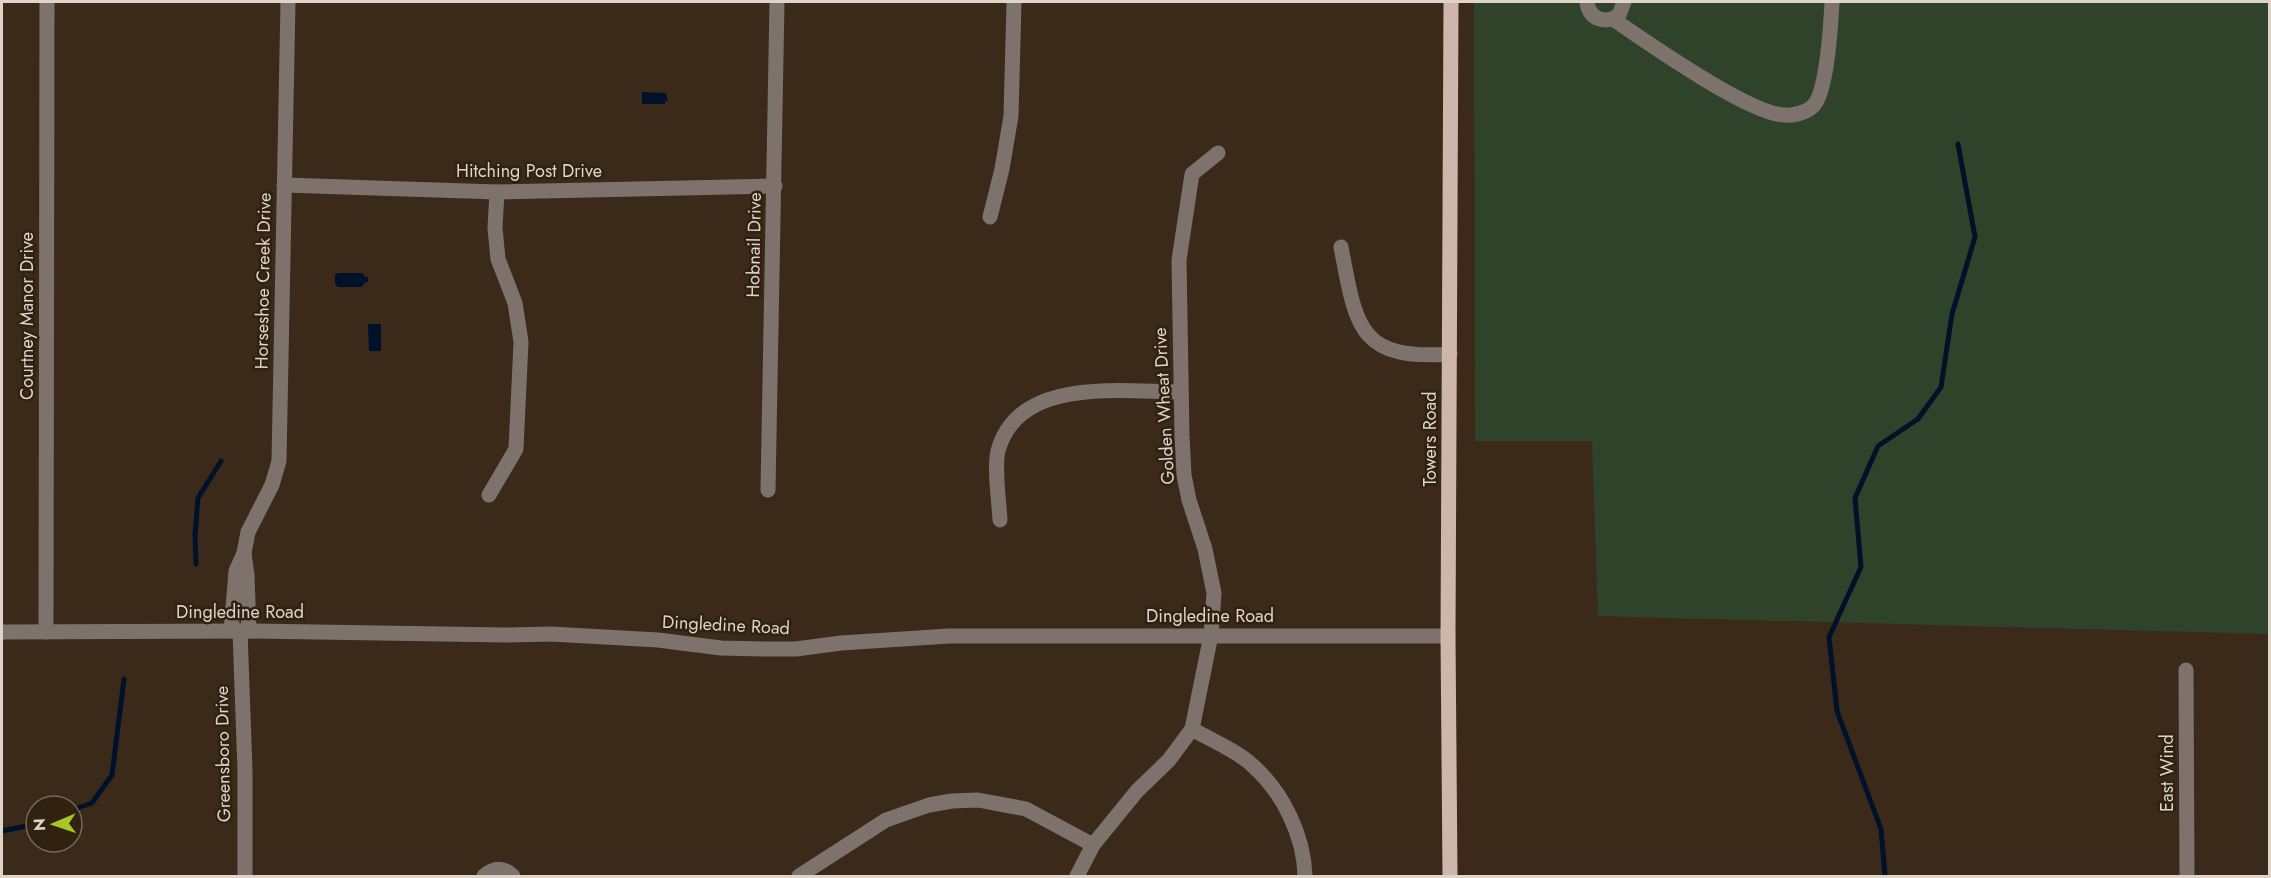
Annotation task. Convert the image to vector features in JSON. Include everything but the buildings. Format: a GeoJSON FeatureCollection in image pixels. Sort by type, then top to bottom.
{"type":"FeatureCollection","features":[{"type":"Feature","properties":{"kind":"main road","name":"Towers Road"},"geometry":{"type":"LineString","coordinates":[[1450,2],[1448,636],[1450,876]]}},
{"type":"Feature","properties":{"kind":"street","name":"Courtney Manor Drive"},"geometry":{"type":"LineString","coordinates":[[46,632],[47,2]]}},
{"type":"Feature","properties":{"kind":"street","name":"Horseshoe Creek Drive"},"geometry":{"type":"LineString","coordinates":[[240,631],[236,572],[244,553],[248,532],[272,485],[279,461],[288,2]]}},
{"type":"Feature","properties":{"kind":"street","name":"Hobnail Drive"},"geometry":{"type":"LineString","coordinates":[[768,490],[777,2]]}},
{"type":"Feature","properties":{"kind":"street"},"geometry":{"type":"LineString","coordinates":[[990,217],[1002,170],[1011,116],[1014,2]]}},
{"type":"Feature","properties":{"kind":"street"},"geometry":{"type":"LineString","coordinates":[[1587,2],[1591,13],[1608,21],[1614,19],[1622,10],[1624,2]]}},
{"type":"Feature","properties":{"kind":"street"},"geometry":{"type":"LineString","coordinates":[[1614,19],[1730,93],[1761,110],[1784,116],[1803,112],[1814,105],[1822,91],[1832,2]]}},
{"type":"Feature","properties":{"kind":"street","name":"Golden Wheat Drive"},"geometry":{"type":"LineString","coordinates":[[1077,876],[1093,845],[1137,791],[1169,760],[1192,729],[1211,635],[1214,593],[1205,549],[1189,500],[1184,476],[1180,392],[1179,260],[1192,174],[1218,153]]}},
{"type":"Feature","properties":{"kind":"street","name":"Hitching Post Drive"},"geometry":{"type":"LineString","coordinates":[[284,185],[497,192],[775,186]]}},
{"type":"Feature","properties":{"kind":"street"},"geometry":{"type":"LineString","coordinates":[[489,495],[516,449],[521,342],[514,303],[498,259],[495,228],[497,192]]}},
{"type":"Feature","properties":{"kind":"street"},"geometry":{"type":"LineString","coordinates":[[1341,247],[1356,313],[1362,326],[1374,341],[1392,351],[1409,355],[1450,354]]}},
{"type":"Feature","properties":{"kind":"street"},"geometry":{"type":"LineString","coordinates":[[1000,520],[998,454],[1002,438],[1029,409],[1065,394],[1180,392]]}},
{"type":"Feature","properties":{"kind":"street","name":"Dingledine Road"},"geometry":{"type":"LineString","coordinates":[[2,632],[240,631],[551,634],[658,640],[721,648],[763,649],[796,649],[841,643],[949,636],[1448,636]]}},
{"type":"Feature","properties":{"kind":"street","name":"Greensboro Drive"},"geometry":{"type":"LineString","coordinates":[[240,631],[245,771],[245,876]]}},
{"type":"Feature","properties":{"kind":"street","name":"East Wind"},"geometry":{"type":"LineString","coordinates":[[2186,670],[2187,876]]}},
{"type":"Feature","properties":{"kind":"street"},"geometry":{"type":"LineString","coordinates":[[1192,729],[1252,764],[1271,787],[1289,813],[1300,842],[1305,876]]}},
{"type":"Feature","properties":{"kind":"street"},"geometry":{"type":"LineString","coordinates":[[799,876],[886,820],[952,801],[987,801],[1026,809],[1093,845]]}},
{"type":"Feature","properties":{"kind":"street"},"geometry":{"type":"LineString","coordinates":[[484,876],[500,869],[513,876]]}},
{"type":"Feature","properties":{"kind":"green space"},"geometry":{"type":"Polygon","coordinates":[[[1474,2],[2269,2],[2269,634],[1598,616],[1592,441],[1475,441],[1474,2]]]}},
{"type":"Feature","properties":{"kind":"water"},"geometry":{"type":"Polygon","coordinates":[[[642,92],[666,93],[668,101],[665,101],[665,104],[642,104],[642,92]]]}},
{"type":"Feature","properties":{"kind":"water"},"geometry":{"type":"Polygon","coordinates":[[[363,273],[365,277],[368,277],[368,282],[365,282],[362,287],[338,287],[335,284],[335,275],[363,273]]]}},
{"type":"Feature","properties":{"kind":"water"},"geometry":{"type":"Polygon","coordinates":[[[368,324],[381,324],[381,351],[369,351],[368,324]]]}},
{"type":"Feature","properties":{"kind":"waterway"},"geometry":{"type":"LineString","coordinates":[[1885,876],[1881,829],[1837,711],[1829,637],[1861,567],[1855,498],[1878,446],[1918,419],[1941,387],[1952,314],[1975,237],[1958,144]]}},
{"type":"Feature","properties":{"kind":"waterway"},"geometry":{"type":"LineString","coordinates":[[196,564],[195,536],[198,498],[221,461]]}},
{"type":"Feature","properties":{"kind":"waterway"},"geometry":{"type":"LineString","coordinates":[[84,806],[92,803],[112,775],[124,679]]}},
{"type":"Feature","properties":{"kind":"waterway"},"geometry":{"type":"LineString","coordinates":[[2,831],[24,826]]}}]}
